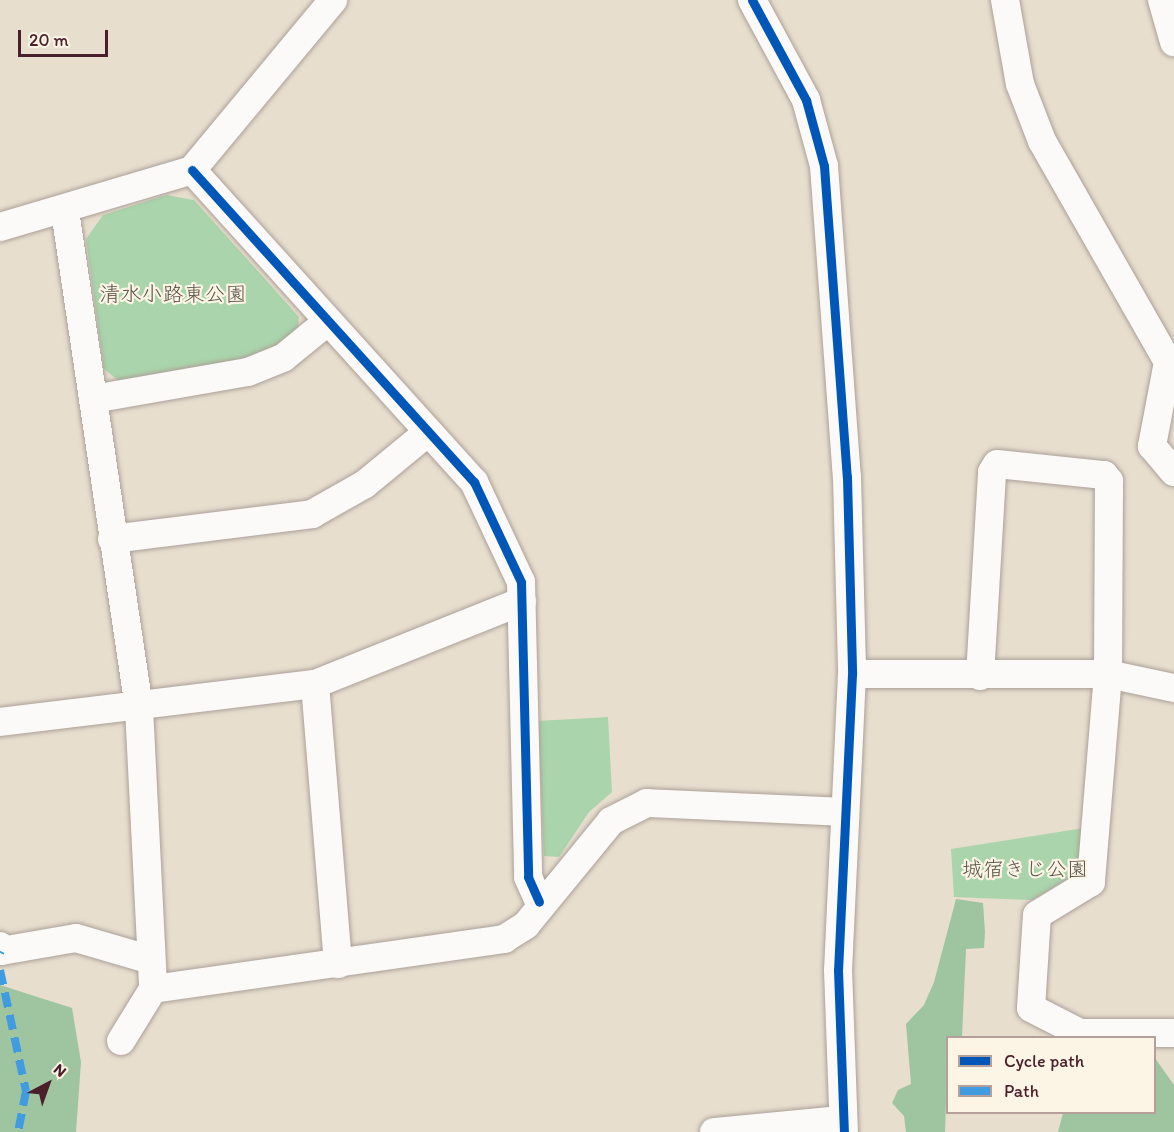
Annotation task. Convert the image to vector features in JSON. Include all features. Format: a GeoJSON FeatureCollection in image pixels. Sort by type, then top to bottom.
{"type":"FeatureCollection","features":[{"type":"Feature","properties":{"kind":"street"},"geometry":{"type":"LineString","coordinates":[[0,227],[65,211],[192,170],[333,0]]}},
{"type":"Feature","properties":{"kind":"street"},"geometry":{"type":"LineString","coordinates":[[714,1132],[843,1126],[843,812],[852,674],[847,477],[824,166],[806,100],[752,0]]}},
{"type":"Feature","properties":{"kind":"street"},"geometry":{"type":"LineString","coordinates":[[1005,0],[1020,84],[1042,141],[1171,359],[1152,446],[1174,472]]}},
{"type":"Feature","properties":{"kind":"street"},"geometry":{"type":"LineString","coordinates":[[1162,0],[1174,42]]}},
{"type":"Feature","properties":{"kind":"street"},"geometry":{"type":"LineString","coordinates":[[192,170],[474,482],[521,582],[528,877],[539,902]]}},
{"type":"Feature","properties":{"kind":"street"},"geometry":{"type":"LineString","coordinates":[[65,211],[112,539],[140,708],[148,959],[153,989],[122,1041]]}},
{"type":"Feature","properties":{"kind":"street"},"geometry":{"type":"LineString","coordinates":[[93,399],[248,372],[283,358],[327,322]]}},
{"type":"Feature","properties":{"kind":"street"},"geometry":{"type":"LineString","coordinates":[[112,539],[312,514],[365,484],[428,432]]}},
{"type":"Feature","properties":{"kind":"street"},"geometry":{"type":"LineString","coordinates":[[980,676],[992,472],[997,464],[1104,475],[1109,481],[1108,674],[1091,882],[1037,915],[1032,1008],[1080,1033],[1174,1034]]}},
{"type":"Feature","properties":{"kind":"street"},"geometry":{"type":"LineString","coordinates":[[0,722],[140,708],[315,684],[522,601]]}},
{"type":"Feature","properties":{"kind":"street"},"geometry":{"type":"LineString","coordinates":[[852,674],[980,676],[1108,674],[1174,688]]}},
{"type":"Feature","properties":{"kind":"street"},"geometry":{"type":"LineString","coordinates":[[315,684],[338,964]]}},
{"type":"Feature","properties":{"kind":"street"},"geometry":{"type":"LineString","coordinates":[[153,989],[504,939],[526,924],[539,902],[611,821],[647,803],[843,812]]}},
{"type":"Feature","properties":{"kind":"street"},"geometry":{"type":"LineString","coordinates":[[0,946],[1,951],[76,938],[148,959]]}},
{"type":"Feature","properties":{"kind":"green space","name":"清水小路東公園"},"geometry":{"type":"Polygon","coordinates":[[[166,195],[194,200],[299,317],[297,336],[259,358],[119,381],[104,369],[86,239],[103,215],[166,195]]]}},
{"type":"Feature","properties":{"kind":"green space"},"geometry":{"type":"Polygon","coordinates":[[[608,717],[612,792],[589,812],[559,857],[544,856],[538,721],[608,717]]]}},
{"type":"Feature","properties":{"kind":"green space","name":"城宿きじ公園"},"geometry":{"type":"Polygon","coordinates":[[[1084,828],[1083,861],[1076,874],[1032,900],[954,897],[951,849],[1084,828]]]}},
{"type":"Feature","properties":{"kind":"green space"},"geometry":{"type":"Polygon","coordinates":[[[956,899],[983,903],[984,948],[966,949],[962,1036],[946,1036],[945,1132],[906,1132],[904,1116],[892,1103],[898,1090],[911,1084],[906,1024],[924,1005],[934,982],[956,899]]]}},
{"type":"Feature","properties":{"kind":"green space"},"geometry":{"type":"Polygon","coordinates":[[[0,985],[72,1008],[81,1062],[76,1132],[0,1132],[0,985]]]}},
{"type":"Feature","properties":{"kind":"green space"},"geometry":{"type":"Polygon","coordinates":[[[1156,1059],[1174,1085],[1174,1132],[1058,1132],[1063,1114],[1156,1114],[1156,1059]]]}},
{"type":"Feature","properties":{"kind":"marked path"},"geometry":{"type":"LineString","coordinates":[[0,970],[26,1091],[18,1132]]}},
{"type":"Feature","properties":{"kind":"cycle path"},"geometry":{"type":"LineString","coordinates":[[752,0],[806,100],[824,166],[847,477],[852,674],[838,970],[844,1132]]}},
{"type":"Feature","properties":{"kind":"cycle path"},"geometry":{"type":"LineString","coordinates":[[192,170],[474,482],[521,582],[528,877],[539,902]]}}]}
